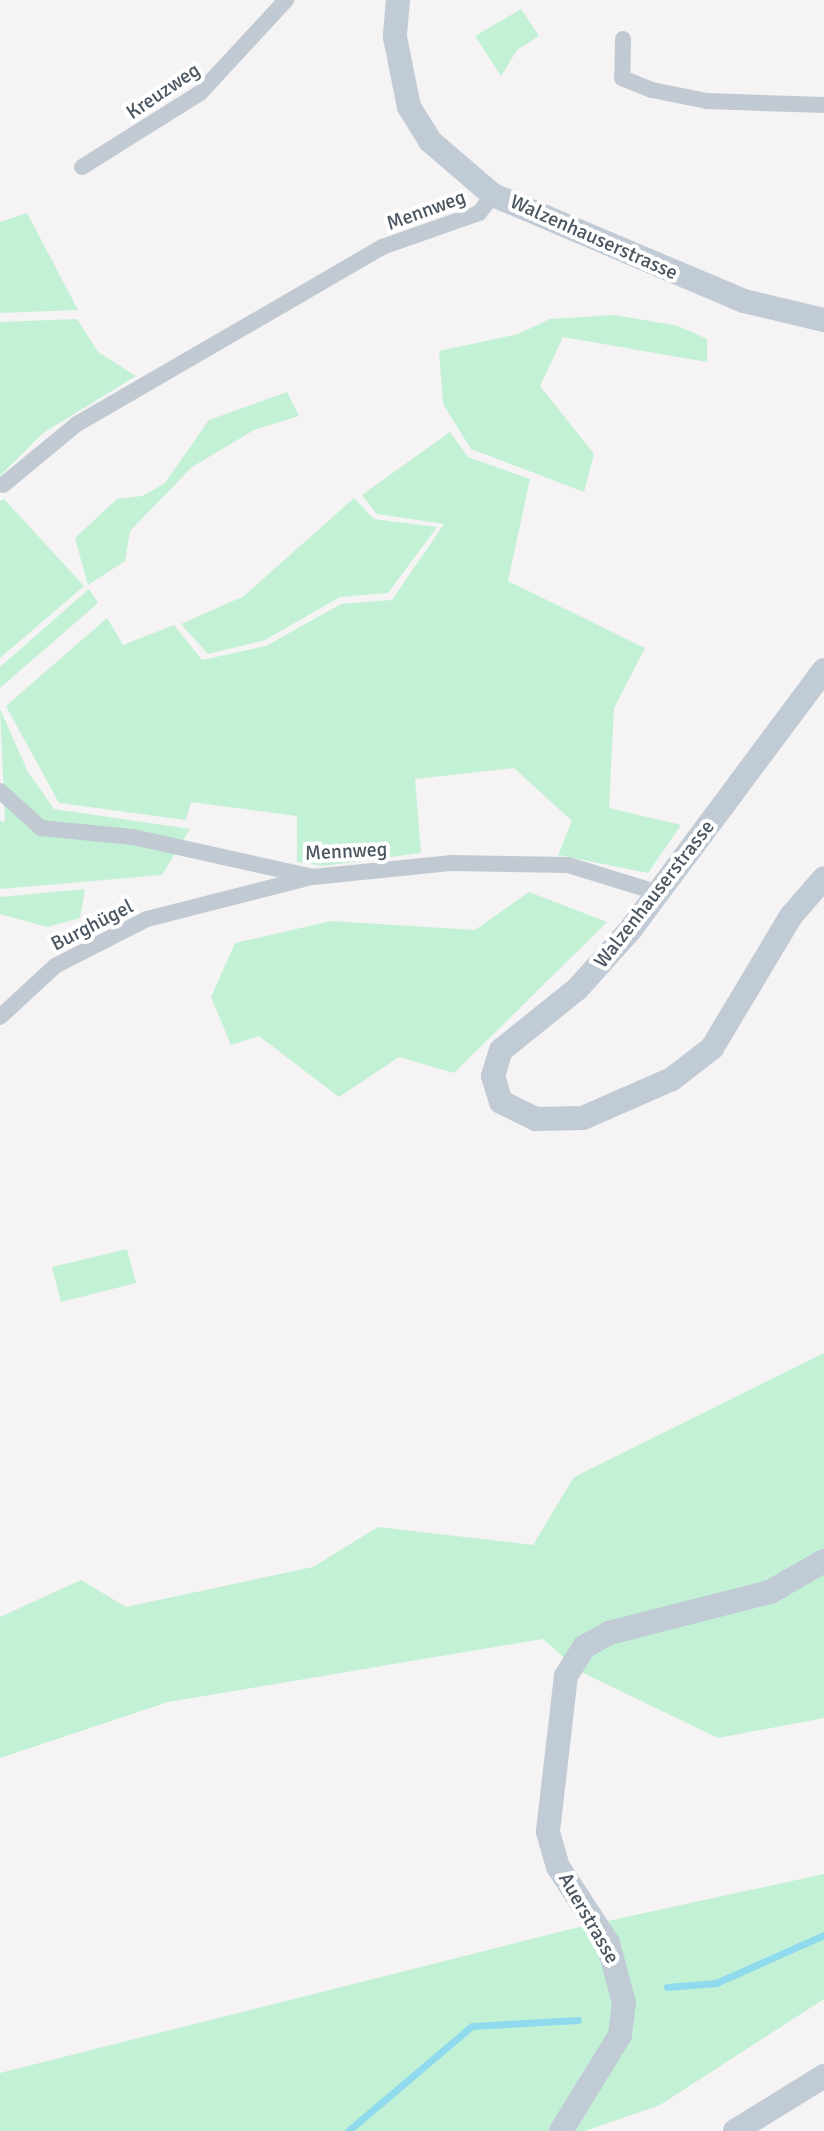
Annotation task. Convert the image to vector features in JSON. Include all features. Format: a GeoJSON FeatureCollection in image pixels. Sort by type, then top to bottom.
{"type":"FeatureCollection","features":[{"type":"Feature","properties":{"kind":"street","name":"Kreuzweg"},"geometry":{"type":"LineString","coordinates":[[82,167],[200,93],[286,0]]}},
{"type":"Feature","properties":{"kind":"street","name":"Walzenhauserstrasse"},"geometry":{"type":"LineString","coordinates":[[398,0],[396,48],[409,107],[430,141],[493,195],[744,301],[824,320]]}},
{"type":"Feature","properties":{"kind":"street"},"geometry":{"type":"LineString","coordinates":[[623,39],[622,78],[652,90],[707,101],[824,105]]}},
{"type":"Feature","properties":{"kind":"street","name":"Mennweg"},"geometry":{"type":"LineString","coordinates":[[3,485],[77,424],[382,247],[479,213],[493,195]]}},
{"type":"Feature","properties":{"kind":"street","name":"Walzenhauserstrasse"},"geometry":{"type":"LineString","coordinates":[[824,670],[659,893],[577,989],[501,1050],[495,1090],[510,1109],[536,1119],[583,1118],[672,1079],[712,1048],[791,916],[824,878]]}},
{"type":"Feature","properties":{"kind":"street","name":"Mennweg"},"geometry":{"type":"LineString","coordinates":[[0,791],[41,828],[133,837],[313,877],[452,863],[568,865],[659,893]]}},
{"type":"Feature","properties":{"kind":"street","name":"Burghügel"},"geometry":{"type":"LineString","coordinates":[[0,1017],[55,966],[147,919],[313,877]]}},
{"type":"Feature","properties":{"kind":"street","name":"Auerstrasse"},"geometry":{"type":"LineString","coordinates":[[561,2131],[620,2035],[624,2003],[608,1943],[558,1867],[548,1831],[566,1676],[584,1647],[609,1633],[770,1592],[824,1561]]}},
{"type":"Feature","properties":{"kind":"street"},"geometry":{"type":"LineString","coordinates":[[735,2131],[824,2076]]}},
{"type":"Feature","properties":{"kind":"green space"},"geometry":{"type":"Polygon","coordinates":[[[521,9],[539,36],[517,50],[501,76],[475,36],[521,9]]]}},
{"type":"Feature","properties":{"kind":"green space"},"geometry":{"type":"Polygon","coordinates":[[[27,213],[78,310],[0,313],[0,222],[27,213]]]}},
{"type":"Feature","properties":{"kind":"green space"},"geometry":{"type":"Polygon","coordinates":[[[615,315],[678,326],[707,339],[707,362],[563,337],[540,386],[594,454],[584,492],[471,449],[443,404],[439,351],[518,334],[550,319],[615,315]]]}},
{"type":"Feature","properties":{"kind":"green space"},"geometry":{"type":"Polygon","coordinates":[[[77,319],[98,352],[136,376],[43,433],[0,476],[0,322],[77,319]]]}},
{"type":"Feature","properties":{"kind":"green space"},"geometry":{"type":"Polygon","coordinates":[[[287,392],[299,416],[254,430],[192,467],[130,531],[125,561],[88,585],[75,538],[117,499],[142,496],[164,484],[209,420],[287,392]]]}},
{"type":"Feature","properties":{"kind":"green space"},"geometry":{"type":"Polygon","coordinates":[[[450,432],[468,457],[530,479],[508,581],[645,648],[614,708],[609,808],[681,825],[648,873],[558,855],[572,821],[514,768],[415,779],[421,853],[323,866],[297,862],[297,816],[191,802],[186,820],[59,803],[6,706],[107,618],[123,645],[174,625],[202,660],[266,646],[341,604],[392,600],[444,524],[377,514],[362,495],[450,432]]]}},
{"type":"Feature","properties":{"kind":"green space"},"geometry":{"type":"Polygon","coordinates":[[[354,498],[374,519],[437,527],[388,593],[340,597],[265,640],[208,654],[181,624],[244,596],[354,498]]]}},
{"type":"Feature","properties":{"kind":"green space"},"geometry":{"type":"Polygon","coordinates":[[[4,499],[84,586],[0,658],[0,501],[4,499]]]}},
{"type":"Feature","properties":{"kind":"green space"},"geometry":{"type":"Polygon","coordinates":[[[89,589],[98,603],[0,688],[0,667],[89,589]]]}},
{"type":"Feature","properties":{"kind":"green space"},"geometry":{"type":"Polygon","coordinates":[[[0,709],[28,772],[54,809],[190,829],[162,875],[0,889],[0,821],[5,822],[0,709]]]}},
{"type":"Feature","properties":{"kind":"green space"},"geometry":{"type":"Polygon","coordinates":[[[85,889],[80,918],[47,927],[0,914],[0,897],[85,889]]]}},
{"type":"Feature","properties":{"kind":"green space"},"geometry":{"type":"Polygon","coordinates":[[[529,892],[607,922],[454,1073],[399,1057],[339,1097],[259,1036],[231,1045],[211,997],[235,943],[331,921],[475,930],[529,892]]]}},
{"type":"Feature","properties":{"kind":"green space"},"geometry":{"type":"Polygon","coordinates":[[[127,1249],[136,1283],[61,1302],[52,1267],[127,1249]]]}},
{"type":"Feature","properties":{"kind":"green space"},"geometry":{"type":"Polygon","coordinates":[[[824,1353],[824,1718],[718,1738],[579,1671],[543,1639],[168,1702],[0,1758],[0,1617],[81,1580],[126,1607],[313,1567],[378,1527],[533,1545],[574,1477],[824,1353]]]}},
{"type":"Feature","properties":{"kind":"green space"},"geometry":{"type":"Polygon","coordinates":[[[824,1874],[824,1999],[660,2105],[585,2131],[0,2131],[0,2073],[571,1929],[824,1874]]]}},
{"type":"Feature","properties":{"kind":"waterway"},"geometry":{"type":"LineString","coordinates":[[667,1987],[716,1983],[824,1935]]}},
{"type":"Feature","properties":{"kind":"waterway"},"geometry":{"type":"LineString","coordinates":[[348,2131],[472,2026],[578,2020]]}}]}
